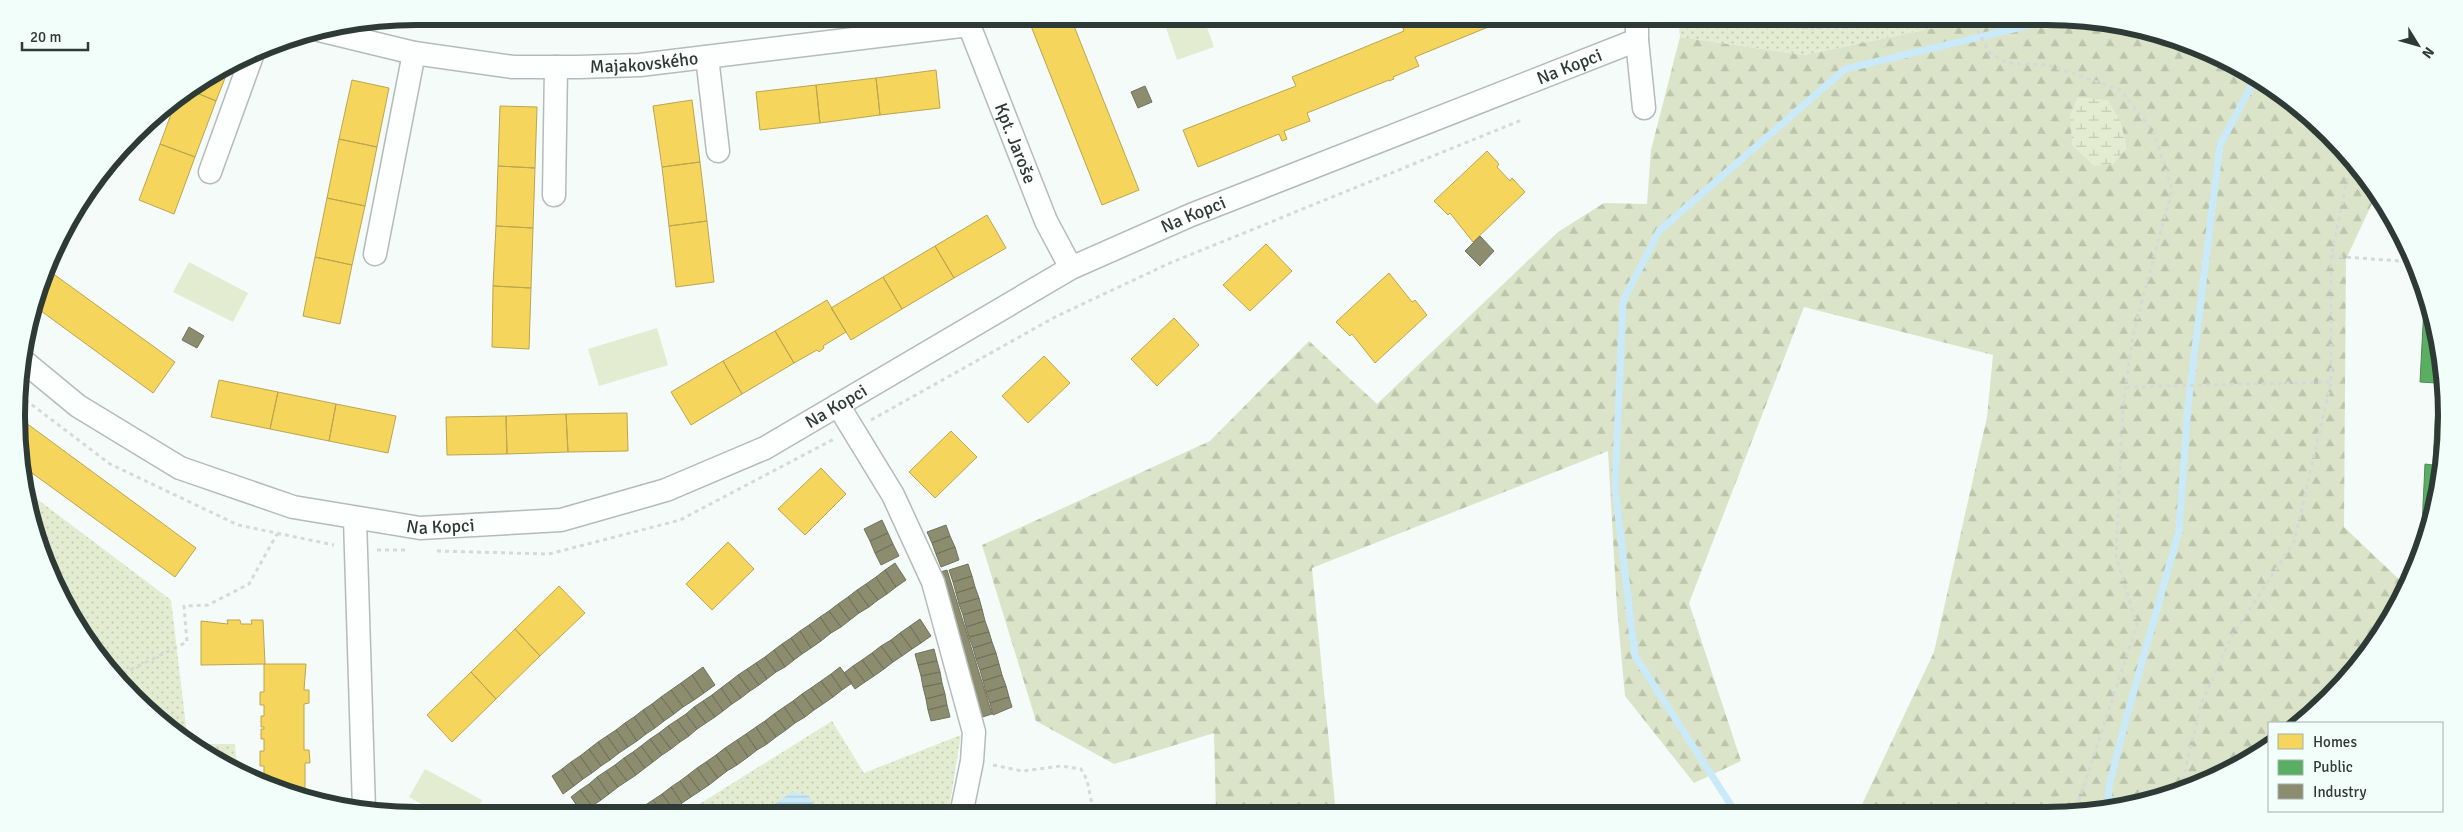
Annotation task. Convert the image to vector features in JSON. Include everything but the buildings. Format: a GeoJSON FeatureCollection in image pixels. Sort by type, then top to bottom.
{"type":"FeatureCollection","features":[{"type":"Feature","properties":{"kind":"street","name":"Majakovského"},"geometry":{"type":"LineString","coordinates":[[336,34],[414,53],[513,67],[556,67],[640,65],[940,25]]}},
{"type":"Feature","properties":{"kind":"street","name":"Kpt. Jaroše"},"geometry":{"type":"LineString","coordinates":[[971,25],[1046,221],[1071,268]]}},
{"type":"Feature","properties":{"kind":"street"},"geometry":{"type":"LineString","coordinates":[[1637,25],[1644,108]]}},
{"type":"Feature","properties":{"kind":"street","name":"Na Kopci"},"geometry":{"type":"LineString","coordinates":[[28,365],[78,406],[180,468],[293,507],[355,519],[420,528],[561,520],[666,490],[765,448],[1071,268],[1191,215],[1637,40]]}},
{"type":"Feature","properties":{"kind":"street"},"geometry":{"type":"LineString","coordinates":[[375,254],[414,53]]}},
{"type":"Feature","properties":{"kind":"street"},"geometry":{"type":"LineString","coordinates":[[707,57],[718,151]]}},
{"type":"Feature","properties":{"kind":"street"},"geometry":{"type":"LineString","coordinates":[[210,172],[250,62]]}},
{"type":"Feature","properties":{"kind":"street"},"geometry":{"type":"LineString","coordinates":[[554,194],[556,67]]}},
{"type":"Feature","properties":{"kind":"street"},"geometry":{"type":"LineString","coordinates":[[838,405],[893,495],[933,582],[974,732],[972,761],[963,807]]}},
{"type":"Feature","properties":{"kind":"street"},"geometry":{"type":"LineString","coordinates":[[355,519],[364,804]]}},
{"type":"Feature","properties":{"kind":"path"},"geometry":{"type":"LineString","coordinates":[[1785,25],[1806,28],[1902,25]]}},
{"type":"Feature","properties":{"kind":"path"},"geometry":{"type":"LineString","coordinates":[[1974,25],[1988,52],[2007,63],[2048,65],[2121,90],[2154,133],[2172,189],[2133,335],[2126,386],[2116,557],[2137,626],[2077,806]]}},
{"type":"Feature","properties":{"kind":"path"},"geometry":{"type":"LineString","coordinates":[[433,551],[549,554],[680,520],[853,430],[1055,317],[1170,263],[1524,119]]}},
{"type":"Feature","properties":{"kind":"path"},"geometry":{"type":"LineString","coordinates":[[2182,783],[2201,705],[2230,639],[2294,542],[2331,382],[2331,256],[2347,180],[2352,172]]}},
{"type":"Feature","properties":{"kind":"path"},"geometry":{"type":"LineString","coordinates":[[2331,256],[2406,261]]}},
{"type":"Feature","properties":{"kind":"path"},"geometry":{"type":"LineString","coordinates":[[2126,386],[2331,382]]}},
{"type":"Feature","properties":{"kind":"path"},"geometry":{"type":"LineString","coordinates":[[26,400],[110,464],[238,525],[356,549],[414,551]]}},
{"type":"Feature","properties":{"kind":"path"},"geometry":{"type":"LineString","coordinates":[[122,674],[187,642],[184,606],[208,606],[249,584],[277,534]]}},
{"type":"Feature","properties":{"kind":"path"},"geometry":{"type":"LineString","coordinates":[[972,761],[1022,770],[1061,766],[1081,769],[1088,780],[1093,807]]}},
{"type":"Feature","properties":{"kind":"green space"},"geometry":{"type":"Polygon","coordinates":[[[1165,25],[1206,25],[1214,47],[1177,60],[1165,25]]]}},
{"type":"Feature","properties":{"kind":"green space"},"geometry":{"type":"Polygon","coordinates":[[[1679,25],[1949,25],[1804,55],[1680,37],[1679,25]]]}},
{"type":"Feature","properties":{"kind":"green space"},"geometry":{"type":"Polygon","coordinates":[[[1949,25],[2073,26],[2098,28],[2148,38],[2220,65],[2264,91],[2305,122],[2341,158],[2357,178],[2373,201],[2346,259],[2344,527],[2401,581],[2386,612],[2357,654],[2341,674],[2305,710],[2290,722],[2268,722],[2268,738],[2220,767],[2148,794],[2098,804],[2073,806],[1861,807],[1934,652],[1987,417],[1993,355],[1804,307],[1689,603],[1741,761],[1694,783],[1625,696],[1617,609],[1608,451],[1312,568],[1335,807],[1216,807],[1214,733],[1114,764],[1036,721],[982,545],[1210,441],[1309,341],[1377,404],[1558,232],[1604,203],[1647,204],[1651,150],[1680,37],[1804,55],[1949,25]]]}},
{"type":"Feature","properties":{"kind":"green space"},"geometry":{"type":"Polygon","coordinates":[[[2078,97],[2108,100],[2121,123],[2127,148],[2113,164],[2094,166],[2072,145],[2070,115],[2078,97]]]}},
{"type":"Feature","properties":{"kind":"green space"},"geometry":{"type":"Polygon","coordinates":[[[189,262],[248,293],[233,322],[173,292],[189,262]]]}},
{"type":"Feature","properties":{"kind":"green space"},"geometry":{"type":"Polygon","coordinates":[[[657,328],[668,365],[599,386],[588,349],[657,328]]]}},
{"type":"Feature","properties":{"kind":"green space"},"geometry":{"type":"Polygon","coordinates":[[[34,497],[171,600],[187,732],[158,710],[122,674],[77,612],[65,589],[46,542],[34,497]]]}},
{"type":"Feature","properties":{"kind":"green space"},"geometry":{"type":"Polygon","coordinates":[[[832,721],[864,773],[961,735],[949,807],[695,807],[832,721]]]}},
{"type":"Feature","properties":{"kind":"green space"},"geometry":{"type":"Polygon","coordinates":[[[204,744],[235,744],[237,764],[204,744]]]}},
{"type":"Feature","properties":{"kind":"green space"},"geometry":{"type":"Polygon","coordinates":[[[425,769],[482,800],[478,807],[427,807],[409,797],[425,769]]]}},
{"type":"Feature","properties":{"kind":"water"},"geometry":{"type":"Polygon","coordinates":[[[792,792],[808,795],[815,807],[773,807],[792,792]]]}},
{"type":"Feature","properties":{"kind":"waterway"},"geometry":{"type":"LineString","coordinates":[[1732,807],[1635,656],[1615,488],[1623,301],[1659,231],[1845,69],[2030,25]]}},
{"type":"Feature","properties":{"kind":"waterway"},"geometry":{"type":"LineString","coordinates":[[2108,802],[2109,786],[2126,719],[2179,531],[2188,406],[2220,145],[2253,83]]}}]}
